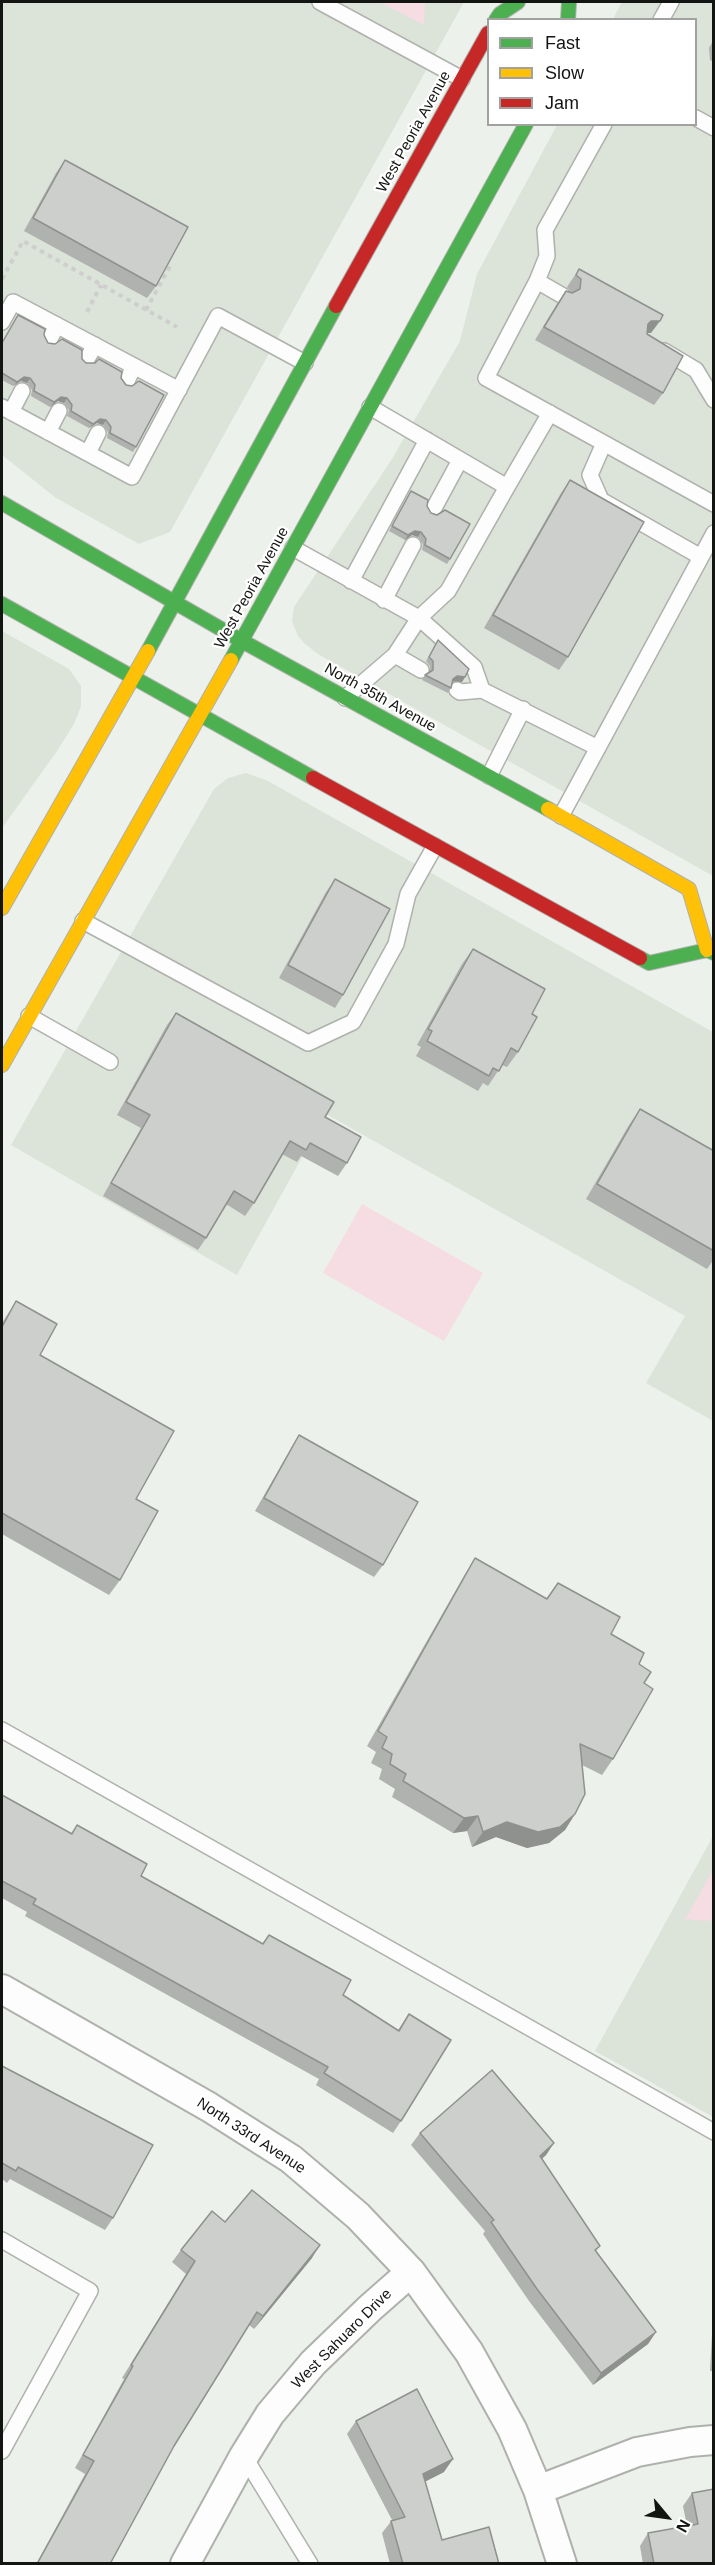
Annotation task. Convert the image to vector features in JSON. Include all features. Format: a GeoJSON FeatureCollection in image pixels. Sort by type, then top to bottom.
{"type":"FeatureCollection","features":[{"type":"Feature","properties":{"kind":"main road"},"geometry":{"type":"LineString","coordinates":[[497,18],[518,2]]}},
{"type":"Feature","properties":{"kind":"main road"},"geometry":{"type":"LineString","coordinates":[[568,18],[569,2]]}},
{"type":"Feature","properties":{"kind":"main road","name":"West Peoria Avenue"},"geometry":{"type":"LineString","coordinates":[[2,908],[175,603],[305,363],[487,36]]}},
{"type":"Feature","properties":{"kind":"main road","name":"West Peoria Avenue"},"geometry":{"type":"LineString","coordinates":[[2,1065],[242,641],[525,126]]}},
{"type":"Feature","properties":{"kind":"main road","name":"North 35th Avenue"},"geometry":{"type":"LineString","coordinates":[[2,503],[242,641],[561,816],[688,889],[710,952],[649,963],[200,716],[2,604]]}},
{"type":"Feature","properties":{"kind":"street","name":"North 33rd Avenue"},"geometry":{"type":"LineString","coordinates":[[2,1989],[209,2108],[291,2159],[358,2216],[411,2272],[469,2352],[512,2429],[538,2490],[562,2564]]}},
{"type":"Feature","properties":{"kind":"street","name":"West Sahuaro Drive"},"geometry":{"type":"LineString","coordinates":[[184,2564],[270,2414],[313,2363],[411,2272]]}},
{"type":"Feature","properties":{"kind":"street"},"geometry":{"type":"LineString","coordinates":[[538,2490],[637,2452],[714,2440]]}},
{"type":"Feature","properties":{"kind":"lane"},"geometry":{"type":"LineString","coordinates":[[320,2],[462,79]]}},
{"type":"Feature","properties":{"kind":"lane"},"geometry":{"type":"LineString","coordinates":[[662,18],[671,2]]}},
{"type":"Feature","properties":{"kind":"lane"},"geometry":{"type":"LineString","coordinates":[[697,119],[714,128]]}},
{"type":"Feature","properties":{"kind":"lane"},"geometry":{"type":"LineString","coordinates":[[603,126],[545,230],[547,256],[537,281],[486,378],[714,504]]}},
{"type":"Feature","properties":{"kind":"lane"},"geometry":{"type":"LineString","coordinates":[[537,281],[563,296]]}},
{"type":"Feature","properties":{"kind":"lane"},"geometry":{"type":"LineString","coordinates":[[2,322],[13,302],[53,332],[95,345],[179,390]]}},
{"type":"Feature","properties":{"kind":"lane"},"geometry":{"type":"LineString","coordinates":[[22,391],[6,409],[132,477],[218,316],[305,363]]}},
{"type":"Feature","properties":{"kind":"lane"},"geometry":{"type":"LineString","coordinates":[[647,342],[696,370],[714,400]]}},
{"type":"Feature","properties":{"kind":"lane"},"geometry":{"type":"LineString","coordinates":[[87,359],[95,345]]}},
{"type":"Feature","properties":{"kind":"lane"},"geometry":{"type":"LineString","coordinates":[[127,381],[134,366]]}},
{"type":"Feature","properties":{"kind":"lane"},"geometry":{"type":"LineString","coordinates":[[370,407],[507,487]]}},
{"type":"Feature","properties":{"kind":"lane"},"geometry":{"type":"LineString","coordinates":[[48,432],[59,411]]}},
{"type":"Feature","properties":{"kind":"lane"},"geometry":{"type":"LineString","coordinates":[[345,698],[395,655],[419,618],[448,591],[550,413]]}},
{"type":"Feature","properties":{"kind":"lane"},"geometry":{"type":"LineString","coordinates":[[88,453],[98,433]]}},
{"type":"Feature","properties":{"kind":"lane"},"geometry":{"type":"LineString","coordinates":[[351,581],[427,440]]}},
{"type":"Feature","properties":{"kind":"lane"},"geometry":{"type":"LineString","coordinates":[[604,443],[590,475],[601,500],[701,557]]}},
{"type":"Feature","properties":{"kind":"lane"},"geometry":{"type":"LineString","coordinates":[[433,510],[460,459]]}},
{"type":"Feature","properties":{"kind":"lane"},"geometry":{"type":"LineString","coordinates":[[561,816],[714,533]]}},
{"type":"Feature","properties":{"kind":"lane"},"geometry":{"type":"LineString","coordinates":[[384,600],[413,545]]}},
{"type":"Feature","properties":{"kind":"lane"},"geometry":{"type":"LineString","coordinates":[[293,548],[419,618],[474,667],[482,690]]}},
{"type":"Feature","properties":{"kind":"lane"},"geometry":{"type":"LineString","coordinates":[[395,655],[421,670]]}},
{"type":"Feature","properties":{"kind":"lane"},"geometry":{"type":"LineString","coordinates":[[457,690],[460,692],[482,690],[598,748]]}},
{"type":"Feature","properties":{"kind":"lane"},"geometry":{"type":"LineString","coordinates":[[489,776],[523,710]]}},
{"type":"Feature","properties":{"kind":"lane"},"geometry":{"type":"LineString","coordinates":[[83,921],[308,1043],[353,1022],[396,944],[408,894],[435,846]]}},
{"type":"Feature","properties":{"kind":"lane"},"geometry":{"type":"LineString","coordinates":[[29,1016],[110,1062]]}},
{"type":"Feature","properties":{"kind":"lane"},"geometry":{"type":"LineString","coordinates":[[2,1730],[714,2133]]}},
{"type":"Feature","properties":{"kind":"lane"},"geometry":{"type":"LineString","coordinates":[[2,2240],[90,2290],[2,2451]]}},
{"type":"Feature","properties":{"kind":"lane"},"geometry":{"type":"LineString","coordinates":[[244,2456],[310,2564]]}},
{"type":"Feature","properties":{"kind":"path"},"geometry":{"type":"LineString","coordinates":[[2,279],[23,241],[177,327]]}},
{"type":"Feature","properties":{"kind":"path"},"geometry":{"type":"LineString","coordinates":[[81,274],[86,264]]}},
{"type":"Feature","properties":{"kind":"path"},"geometry":{"type":"LineString","coordinates":[[146,310],[159,281],[170,266]]}},
{"type":"Feature","properties":{"kind":"path"},"geometry":{"type":"LineString","coordinates":[[86,313],[101,285]]}},
{"type":"Feature","properties":{"kind":"shaded area"},"geometry":{"type":"Polygon","coordinates":[[[2,2],[464,2],[170,532],[139,544],[56,498],[2,455],[2,2]]]}},
{"type":"Feature","properties":{"kind":"shaded area"},"geometry":{"type":"Polygon","coordinates":[[[380,2],[425,2],[424,25],[380,2]]]}},
{"type":"Feature","properties":{"kind":"shaded area"},"geometry":{"type":"Polygon","coordinates":[[[622,2],[713,2],[713,876],[318,654],[298,636],[292,621],[294,607],[392,459],[460,341],[477,274],[556,126],[697,126],[697,18],[614,18],[622,2]]]}},
{"type":"Feature","properties":{"kind":"shaded area"},"geometry":{"type":"Polygon","coordinates":[[[2,631],[69,669],[81,686],[81,706],[74,724],[57,751],[2,828],[2,631]]]}},
{"type":"Feature","properties":{"kind":"shaded area"},"geometry":{"type":"Polygon","coordinates":[[[246,773],[268,781],[713,1032],[713,1421],[646,1383],[685,1316],[326,1114],[237,1275],[11,1145],[214,789],[228,778],[246,773]]]}},
{"type":"Feature","properties":{"kind":"shaded area"},"geometry":{"type":"Polygon","coordinates":[[[362,1204],[483,1273],[444,1341],[323,1273],[362,1204]]]}},
{"type":"Feature","properties":{"kind":"shaded area"},"geometry":{"type":"Polygon","coordinates":[[[713,1836],[713,2117],[595,2051],[713,1836]]]}},
{"type":"Feature","properties":{"kind":"shaded area"},"geometry":{"type":"Polygon","coordinates":[[[713,1871],[713,1919],[706,1921],[685,1919],[713,1871]]]}},
{"type":"Feature","properties":{"kind":"building"},"geometry":{"type":"Polygon","coordinates":[[[65,160],[188,227],[156,286],[33,218],[65,160]]]}},
{"type":"Feature","properties":{"kind":"building"},"geometry":{"type":"Polygon","coordinates":[[[579,269],[663,315],[660,321],[651,321],[648,324],[647,334],[683,356],[663,393],[544,327],[566,291],[572,293],[580,289],[581,279],[576,275],[579,269]]]}},
{"type":"Feature","properties":{"kind":"building"},"geometry":{"type":"Polygon","coordinates":[[[18,315],[45,329],[44,335],[48,343],[55,344],[62,339],[82,350],[82,359],[86,363],[95,363],[99,359],[122,372],[121,378],[126,385],[132,386],[139,381],[164,395],[136,447],[110,433],[111,427],[106,420],[100,419],[93,424],[71,411],[72,405],[67,398],[61,397],[54,402],[34,391],[35,385],[30,378],[24,377],[17,382],[2,373],[2,343],[18,315]]]}},
{"type":"Feature","properties":{"kind":"building"},"geometry":{"type":"Polygon","coordinates":[[[570,480],[644,522],[568,657],[493,615],[570,480]]]}},
{"type":"Feature","properties":{"kind":"building"},"geometry":{"type":"Polygon","coordinates":[[[411,491],[428,500],[427,506],[431,513],[437,515],[445,510],[470,524],[450,559],[425,545],[426,539],[421,532],[415,531],[408,535],[392,526],[411,491]]]}},
{"type":"Feature","properties":{"kind":"building"},"geometry":{"type":"Polygon","coordinates":[[[438,640],[469,669],[465,677],[457,676],[453,679],[451,688],[425,675],[433,670],[433,661],[429,657],[438,640]]]}},
{"type":"Feature","properties":{"kind":"building"},"geometry":{"type":"Polygon","coordinates":[[[335,879],[390,909],[343,995],[288,965],[335,879]]]}},
{"type":"Feature","properties":{"kind":"building"},"geometry":{"type":"Polygon","coordinates":[[[473,949],[545,989],[532,1014],[537,1017],[518,1052],[511,1048],[499,1071],[493,1068],[489,1076],[427,1041],[432,1031],[428,1029],[473,949]]]}},
{"type":"Feature","properties":{"kind":"building"},"geometry":{"type":"Polygon","coordinates":[[[176,1013],[334,1102],[325,1117],[361,1137],[347,1163],[310,1143],[306,1150],[290,1141],[254,1203],[234,1191],[206,1238],[111,1183],[150,1115],[126,1102],[176,1013]]]}},
{"type":"Feature","properties":{"kind":"building"},"geometry":{"type":"Polygon","coordinates":[[[640,1109],[714,1151],[714,1251],[597,1184],[640,1109]]]}},
{"type":"Feature","properties":{"kind":"building"},"geometry":{"type":"Polygon","coordinates":[[[16,1301],[57,1324],[40,1355],[174,1431],[136,1499],[158,1511],[120,1580],[2,1513],[2,1327],[16,1301]]]}},
{"type":"Feature","properties":{"kind":"building"},"geometry":{"type":"Polygon","coordinates":[[[299,1435],[418,1502],[383,1565],[264,1498],[299,1435]]]}},
{"type":"Feature","properties":{"kind":"building"},"geometry":{"type":"Polygon","coordinates":[[[475,1558],[547,1599],[558,1583],[620,1617],[611,1634],[644,1653],[639,1664],[651,1672],[644,1683],[653,1689],[613,1759],[580,1744],[585,1794],[575,1814],[560,1827],[538,1832],[507,1822],[483,1832],[478,1816],[464,1818],[403,1781],[406,1774],[390,1764],[392,1754],[382,1748],[387,1737],[378,1731],[475,1558]]]}},
{"type":"Feature","properties":{"kind":"building"},"geometry":{"type":"Polygon","coordinates":[[[2,1795],[72,1834],[77,1825],[147,1864],[141,1876],[263,1944],[269,1935],[351,1980],[343,1995],[399,2031],[409,2014],[451,2040],[401,2121],[324,2073],[328,2067],[33,1904],[36,1899],[2,1881],[2,1795]]]}},
{"type":"Feature","properties":{"kind":"building"},"geometry":{"type":"Polygon","coordinates":[[[2,2066],[153,2145],[113,2218],[18,2167],[16,2171],[2,2163],[2,2066]]]}},
{"type":"Feature","properties":{"kind":"building"},"geometry":{"type":"Polygon","coordinates":[[[492,2070],[554,2143],[540,2156],[600,2246],[595,2250],[656,2332],[601,2373],[537,2289],[491,2222],[494,2220],[420,2133],[492,2070]]]}},
{"type":"Feature","properties":{"kind":"building"},"geometry":{"type":"Polygon","coordinates":[[[252,2190],[320,2245],[263,2316],[257,2312],[174,2446],[110,2564],[37,2564],[94,2461],[83,2455],[133,2366],[131,2365],[195,2261],[181,2250],[212,2211],[225,2222],[252,2190]]]}},
{"type":"Feature","properties":{"kind":"building"},"geometry":{"type":"Polygon","coordinates":[[[417,2389],[453,2459],[423,2474],[442,2540],[489,2527],[499,2564],[403,2564],[391,2521],[405,2517],[356,2421],[417,2389]]]}},
{"type":"Feature","properties":{"kind":"building"},"geometry":{"type":"Polygon","coordinates":[[[714,2489],[714,2564],[654,2564],[648,2533],[698,2524],[692,2493],[714,2489]]]}},
{"type":"Feature","properties":{"kind":"traffic: fast"},"geometry":{"type":"LineString","coordinates":[[497,18],[518,2]]}},
{"type":"Feature","properties":{"kind":"traffic: fast"},"geometry":{"type":"LineString","coordinates":[[568,18],[569,2]]}},
{"type":"Feature","properties":{"kind":"traffic: fast"},"geometry":{"type":"LineString","coordinates":[[231,660],[525,126]]}},
{"type":"Feature","properties":{"kind":"traffic: fast"},"geometry":{"type":"LineString","coordinates":[[148,651],[336,306]]}},
{"type":"Feature","properties":{"kind":"traffic: fast"},"geometry":{"type":"LineString","coordinates":[[2,503],[242,641],[548,809]]}},
{"type":"Feature","properties":{"kind":"traffic: fast"},"geometry":{"type":"LineString","coordinates":[[2,604],[313,778]]}},
{"type":"Feature","properties":{"kind":"traffic: fast"},"geometry":{"type":"LineString","coordinates":[[640,958],[649,963],[707,950],[714,953]]}},
{"type":"Feature","properties":{"kind":"traffic: slow"},"geometry":{"type":"LineString","coordinates":[[2,908],[148,651]]}},
{"type":"Feature","properties":{"kind":"traffic: slow"},"geometry":{"type":"LineString","coordinates":[[2,1065],[231,660]]}},
{"type":"Feature","properties":{"kind":"traffic: slow"},"geometry":{"type":"LineString","coordinates":[[548,809],[689,889],[707,950]]}},
{"type":"Feature","properties":{"kind":"traffic: jam"},"geometry":{"type":"LineString","coordinates":[[336,306],[487,35]]}},
{"type":"Feature","properties":{"kind":"traffic: jam"},"geometry":{"type":"LineString","coordinates":[[313,778],[640,958]]}}]}
